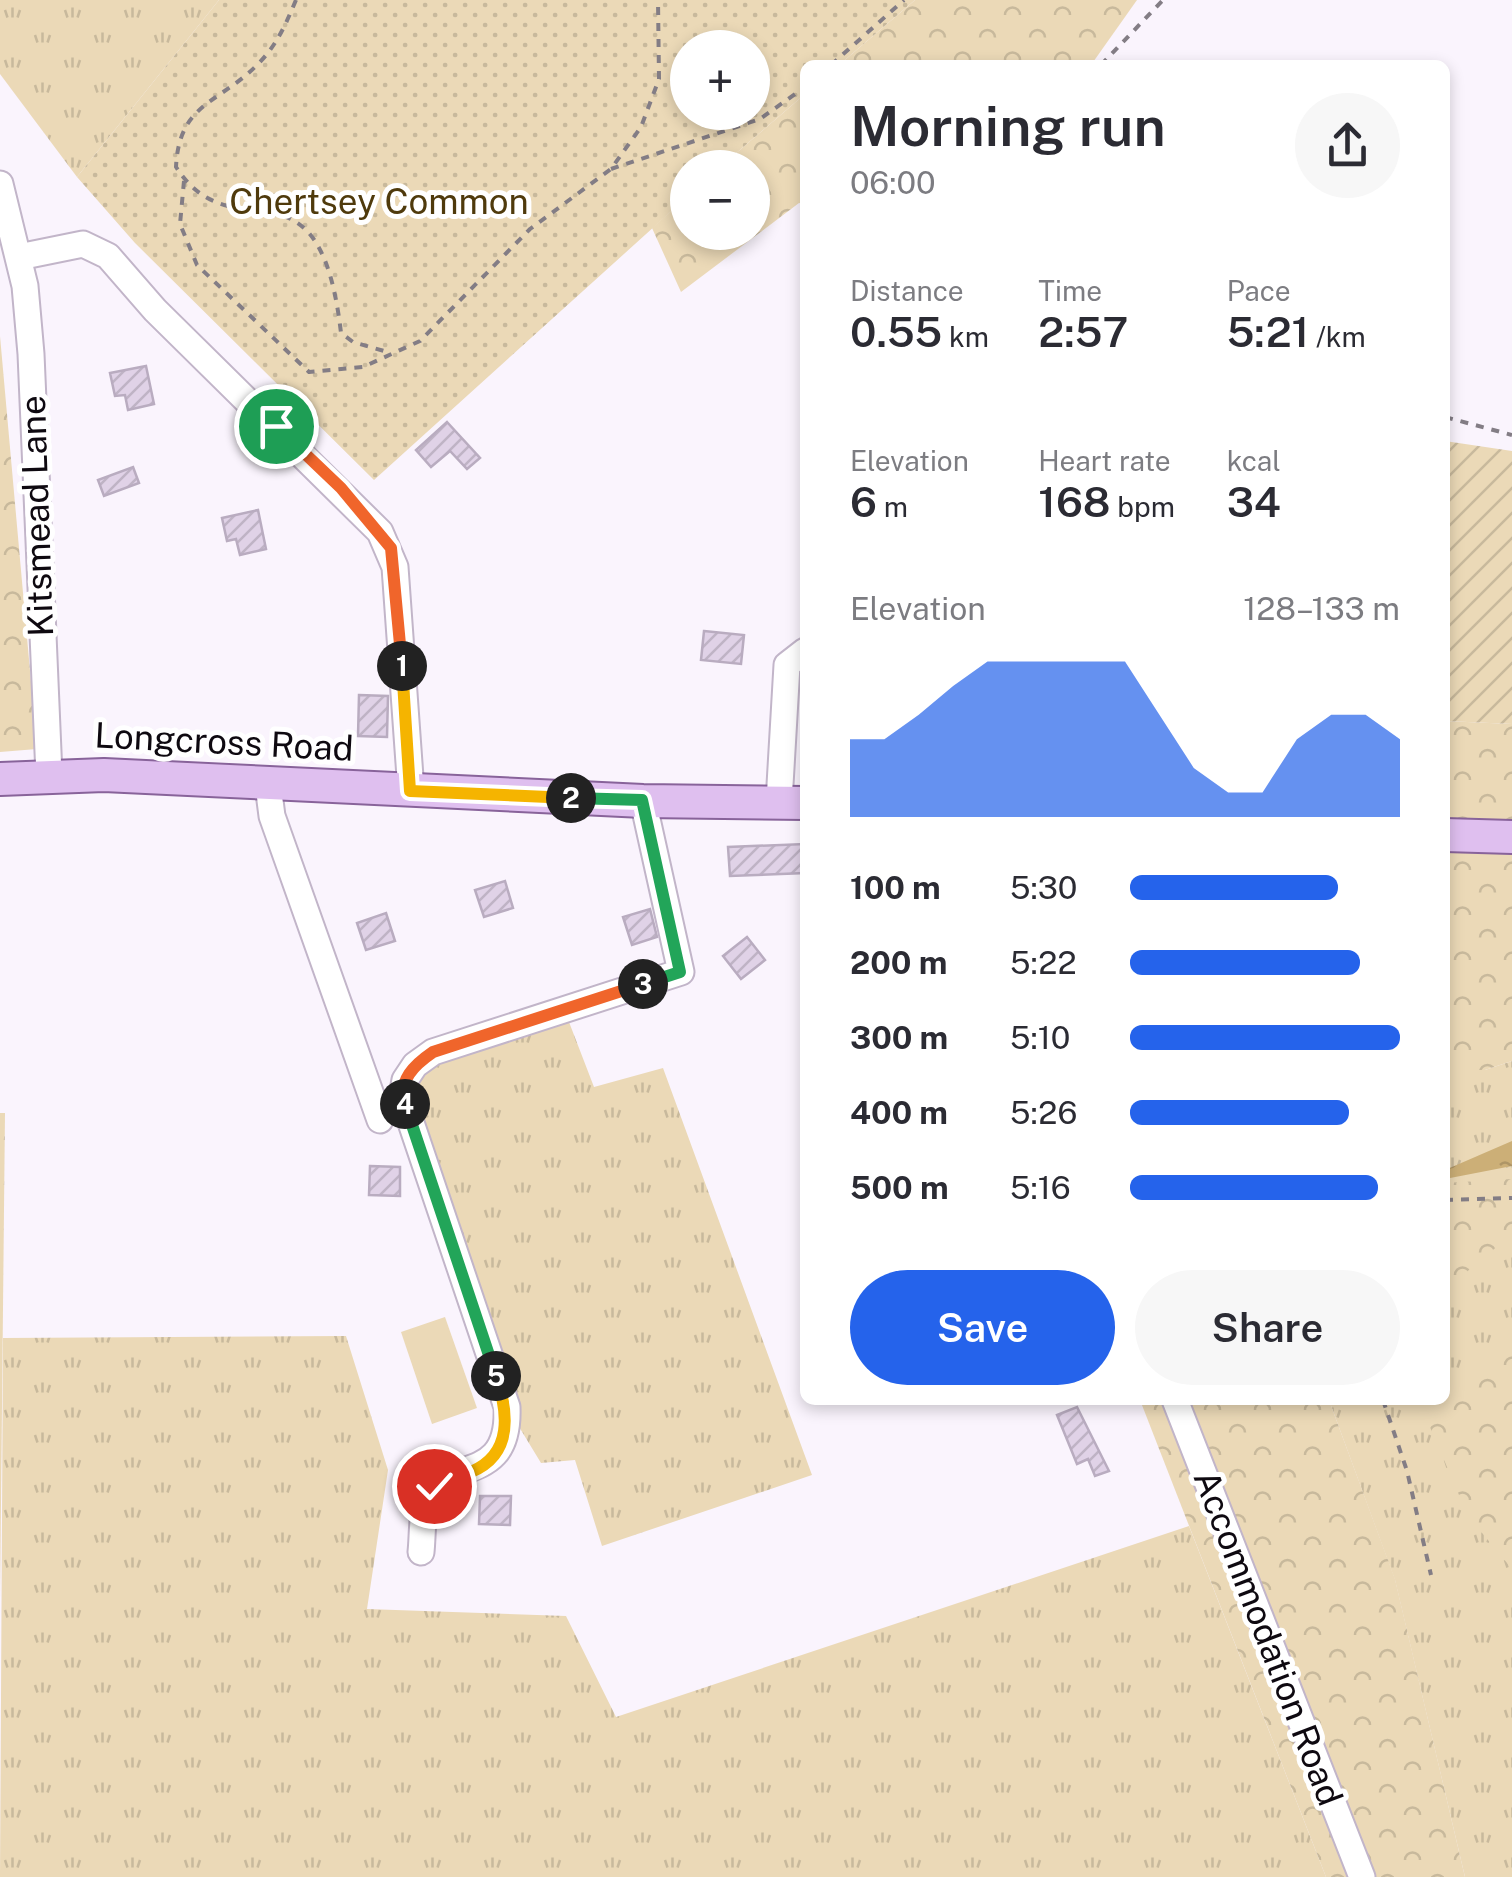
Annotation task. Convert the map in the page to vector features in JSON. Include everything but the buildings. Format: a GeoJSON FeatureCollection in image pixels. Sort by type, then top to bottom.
{"type":"FeatureCollection","features":[{"type":"Feature","properties":{"kind":"main road","name":"Longcross Road"},"geometry":{"type":"LineString","coordinates":[[0,779],[156,777],[410,791],[792,802]]}},
{"type":"Feature","properties":{"kind":"main road"},"geometry":{"type":"LineString","coordinates":[[1450,836],[1512,837]]}},
{"type":"Feature","properties":{"kind":"street","name":"Kitsmead Lane"},"geometry":{"type":"LineString","coordinates":[[0,184],[19,257],[31,354],[49,776]]}},
{"type":"Feature","properties":{"kind":"street"},"geometry":{"type":"LineString","coordinates":[[19,257],[83,244],[108,256],[155,310],[380,532],[396,567],[410,791]]}},
{"type":"Feature","properties":{"kind":"street"},"geometry":{"type":"LineString","coordinates":[[792,802],[788,664],[800,655]]}},
{"type":"Feature","properties":{"kind":"street"},"geometry":{"type":"LineString","coordinates":[[268,785],[272,816],[380,1120]]}},
{"type":"Feature","properties":{"kind":"street"},"geometry":{"type":"LineString","coordinates":[[421,1552],[426,1499],[434,1486],[474,1471],[494,1455],[508,1425],[507,1408],[402,1096],[405,1080],[415,1065],[433,1052],[680,972],[642,800]]}},
{"type":"Feature","properties":{"kind":"street","name":"Accommodation Road"},"geometry":{"type":"LineString","coordinates":[[1177,1405],[1362,1877]]}},
{"type":"Feature","properties":{"kind":"path"},"geometry":{"type":"LineString","coordinates":[[296,0],[279,40],[267,54],[197,109],[184,127],[176,168],[184,180],[212,200],[276,212],[302,222],[318,241],[330,271],[341,333],[353,342],[395,354]]}},
{"type":"Feature","properties":{"kind":"path"},"geometry":{"type":"LineString","coordinates":[[611,169],[640,127],[660,79],[658,0]]}},
{"type":"Feature","properties":{"kind":"path"},"geometry":{"type":"LineString","coordinates":[[837,60],[904,0]]}},
{"type":"Feature","properties":{"kind":"path"},"geometry":{"type":"LineString","coordinates":[[1105,60],[1163,0]]}},
{"type":"Feature","properties":{"kind":"path"},"geometry":{"type":"LineString","coordinates":[[184,180],[180,224],[197,265],[288,357],[309,372],[339,372],[395,354],[420,341],[530,229],[611,169],[760,120],[800,92]]}},
{"type":"Feature","properties":{"kind":"path"},"geometry":{"type":"LineString","coordinates":[[1450,418],[1512,435]]}},
{"type":"Feature","properties":{"kind":"path"},"geometry":{"type":"LineString","coordinates":[[1450,1200],[1512,1198]]}},
{"type":"Feature","properties":{"kind":"path"},"geometry":{"type":"LineString","coordinates":[[1384,1405],[1400,1448],[1431,1575]]}},
{"type":"Feature","properties":{"kind":"green space"},"geometry":{"type":"Polygon","coordinates":[[[0,0],[219,0],[77,177],[0,74],[0,0]]]}},
{"type":"Feature","properties":{"kind":"green space","name":"Chertsey Common"},"geometry":{"type":"Polygon","coordinates":[[[219,0],[915,0],[845,60],[800,60],[800,98],[770,124],[770,30],[670,30],[670,130],[763,130],[740,150],[670,150],[670,212],[374,480],[135,243],[77,177],[219,0]]]}},
{"type":"Feature","properties":{"kind":"green space"},"geometry":{"type":"Polygon","coordinates":[[[915,0],[1137,0],[1095,60],[845,60],[915,0]]]}},
{"type":"Feature","properties":{"kind":"green space"},"geometry":{"type":"Polygon","coordinates":[[[800,98],[800,203],[770,225],[770,150],[740,150],[763,130],[770,130],[770,124],[800,98]]]}},
{"type":"Feature","properties":{"kind":"green space"},"geometry":{"type":"Polygon","coordinates":[[[670,212],[670,250],[737,250],[681,292],[652,228],[670,212]]]}},
{"type":"Feature","properties":{"kind":"green space"},"geometry":{"type":"Polygon","coordinates":[[[0,336],[37,749],[0,752],[0,336]]]}},
{"type":"Feature","properties":{"kind":"green space"},"geometry":{"type":"Polygon","coordinates":[[[1450,442],[1512,451],[1512,724],[1450,721],[1450,442]]]}},
{"type":"Feature","properties":{"kind":"green space"},"geometry":{"type":"Polygon","coordinates":[[[1450,721],[1512,724],[1512,1061],[1485,1070],[1450,1070],[1450,721]]]}},
{"type":"Feature","properties":{"kind":"green space"},"geometry":{"type":"Polygon","coordinates":[[[564,1009],[594,1087],[663,1068],[812,1475],[602,1546],[575,1460],[541,1463],[507,1407],[405,1080],[415,1065],[564,1009]]]}},
{"type":"Feature","properties":{"kind":"green space"},"geometry":{"type":"Polygon","coordinates":[[[1512,1061],[1512,1877],[1465,1877],[1395,1580],[1331,1405],[1450,1405],[1450,1070],[1485,1070],[1512,1061]]]}},
{"type":"Feature","properties":{"kind":"green space"},"geometry":{"type":"Polygon","coordinates":[[[0,1113],[5,1113],[0,1601],[0,1113]]]}},
{"type":"Feature","properties":{"kind":"green space"},"geometry":{"type":"Polygon","coordinates":[[[1512,1179],[1512,1234],[1450,1286],[1450,1183],[1512,1179]]]}},
{"type":"Feature","properties":{"kind":"green space"},"geometry":{"type":"Polygon","coordinates":[[[445,1317],[477,1408],[432,1424],[401,1332],[445,1317]]]}},
{"type":"Feature","properties":{"kind":"green space"},"geometry":{"type":"Polygon","coordinates":[[[346,1336],[388,1470],[367,1609],[566,1616],[616,1717],[1189,1526],[1326,1877],[0,1877],[3,1338],[346,1336]]]}},
{"type":"Feature","properties":{"kind":"green space"},"geometry":{"type":"Polygon","coordinates":[[[1512,1343],[1512,1569],[1468,1516],[1427,1420],[1444,1405],[1450,1405],[1450,1399],[1512,1343]]]}},
{"type":"Feature","properties":{"kind":"green space"},"geometry":{"type":"Polygon","coordinates":[[[1142,1405],[1331,1405],[1395,1579],[1465,1877],[1326,1877],[1142,1405]]]}},
{"type":"Feature","properties":{"kind":"water"},"geometry":{"type":"Polygon","coordinates":[[[1512,1141],[1512,1166],[1450,1178],[1450,1168],[1512,1141]]]}},
{"type":"Feature","properties":{"kind":"route"},"geometry":{"type":"LineString","coordinates":[[276,426],[341,488],[391,548],[396,567],[410,791],[642,800],[680,972],[433,1052],[415,1065],[405,1080],[402,1096],[507,1408],[508,1425],[494,1455],[474,1471],[434,1486]]}}]}
